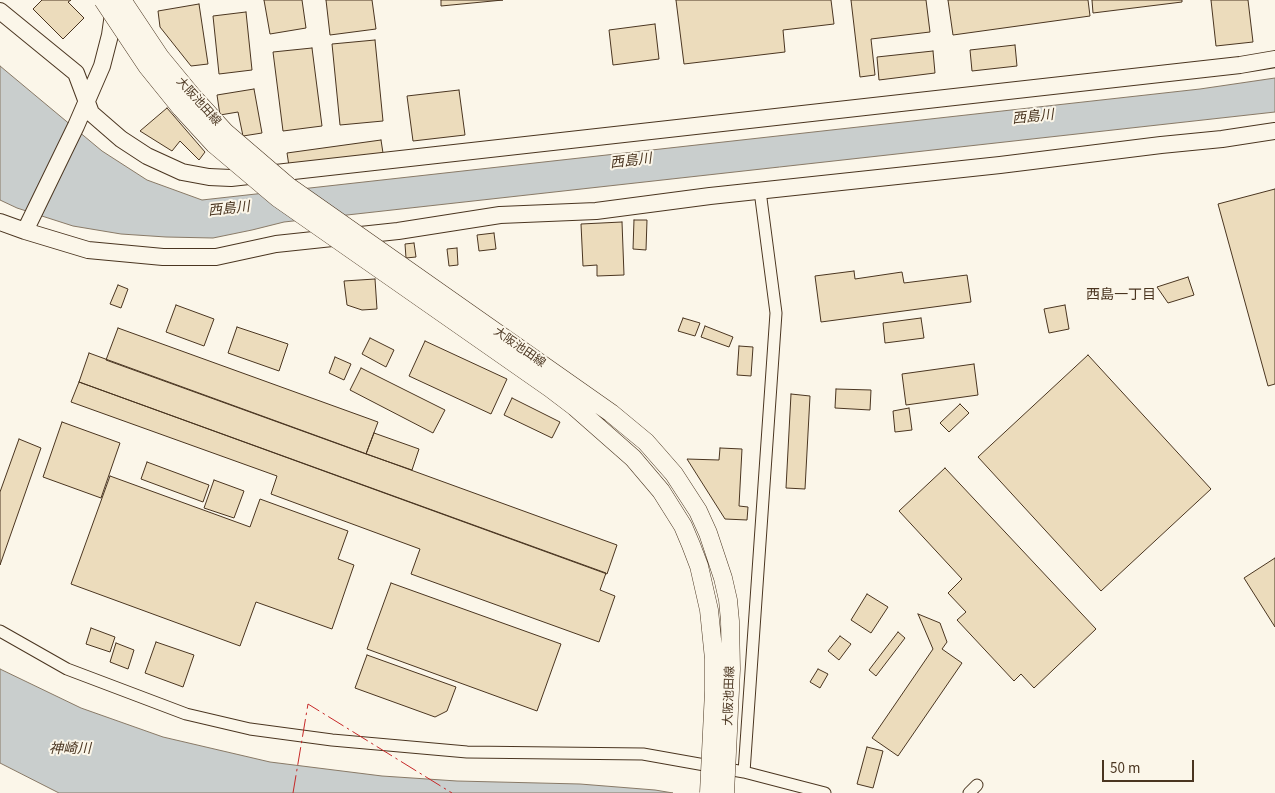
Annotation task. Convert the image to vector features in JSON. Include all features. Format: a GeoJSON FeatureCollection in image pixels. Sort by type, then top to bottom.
{"type":"FeatureCollection","features":[{"type":"Feature","properties":{"kind":"main road","name":"大阪池田線"},"geometry":{"type":"LineString","coordinates":[[103,0],[147,66],[181,108],[214,144],[278,198],[575,407],[633,458],[661,491],[683,526],[691,545],[699,566],[709,610],[714,659],[714,691],[709,793]]}},
{"type":"Feature","properties":{"kind":"main road","name":"大阪池田線"},"geometry":{"type":"LineString","coordinates":[[122,0],[160,57],[192,97],[225,132],[296,192],[611,413],[646,442],[674,474],[698,511],[708,533],[723,578],[728,600],[731,669],[725,793]]}},
{"type":"Feature","properties":{"kind":"street"},"geometry":{"type":"LineString","coordinates":[[27,226],[76,126],[102,66],[110,35],[115,0]]}},
{"type":"Feature","properties":{"kind":"street"},"geometry":{"type":"LineString","coordinates":[[0,11],[76,73],[91,113],[121,139],[147,156],[182,172],[209,177],[231,178],[1230,66],[1275,58]]}},
{"type":"Feature","properties":{"kind":"street"},"geometry":{"type":"LineString","coordinates":[[0,222],[27,226],[88,250],[163,257],[216,257],[276,244],[398,231],[500,215],[596,211],[1000,165],[1161,144],[1222,140],[1275,131]]}},
{"type":"Feature","properties":{"kind":"street"},"geometry":{"type":"LineString","coordinates":[[744,772],[776,313],[760,191]]}},
{"type":"Feature","properties":{"kind":"street"},"geometry":{"type":"LineString","coordinates":[[0,632],[67,669],[186,714],[250,729],[332,740],[467,752],[643,754],[744,772],[825,793]]}},
{"type":"Feature","properties":{"kind":"water","name":"西島川"},"geometry":{"type":"Polygon","coordinates":[[[0,66],[102,151],[147,180],[202,200],[1200,89],[1275,78],[1275,112],[284,222],[213,238],[166,237],[121,234],[73,226],[17,208],[0,200],[0,66]]]}},
{"type":"Feature","properties":{"kind":"water","name":"神崎川"},"geometry":{"type":"Polygon","coordinates":[[[0,669],[81,708],[163,737],[270,762],[382,776],[457,781],[580,784],[673,793],[59,793],[0,763],[0,669]]]}},
{"type":"Feature","properties":{"kind":"building"},"geometry":{"type":"Polygon","coordinates":[[[42,0],[71,0],[68,2],[84,18],[63,39],[33,9],[42,0]]]}},
{"type":"Feature","properties":{"kind":"building"},"geometry":{"type":"Polygon","coordinates":[[[264,0],[302,0],[306,28],[270,34],[264,0]]]}},
{"type":"Feature","properties":{"kind":"building"},"geometry":{"type":"Polygon","coordinates":[[[326,0],[372,0],[376,29],[330,35],[326,0]]]}},
{"type":"Feature","properties":{"kind":"building"},"geometry":{"type":"Polygon","coordinates":[[[441,0],[503,0],[441,6],[441,0]]]}},
{"type":"Feature","properties":{"kind":"building"},"geometry":{"type":"Polygon","coordinates":[[[676,0],[831,0],[834,24],[783,30],[785,52],[684,64],[676,0]]]}},
{"type":"Feature","properties":{"kind":"building"},"geometry":{"type":"Polygon","coordinates":[[[851,0],[926,0],[930,32],[871,39],[875,75],[860,77],[851,0]]]}},
{"type":"Feature","properties":{"kind":"building"},"geometry":{"type":"Polygon","coordinates":[[[948,0],[1088,0],[1090,16],[953,35],[948,0]]]}},
{"type":"Feature","properties":{"kind":"building"},"geometry":{"type":"Polygon","coordinates":[[[1092,0],[1182,0],[1182,2],[1093,13],[1092,0]]]}},
{"type":"Feature","properties":{"kind":"building"},"geometry":{"type":"Polygon","coordinates":[[[1211,0],[1248,0],[1253,42],[1216,46],[1211,0]]]}},
{"type":"Feature","properties":{"kind":"building"},"geometry":{"type":"Polygon","coordinates":[[[199,4],[208,64],[191,66],[160,27],[158,11],[199,4]]]}},
{"type":"Feature","properties":{"kind":"building"},"geometry":{"type":"Polygon","coordinates":[[[246,12],[252,70],[219,74],[213,16],[246,12]]]}},
{"type":"Feature","properties":{"kind":"building"},"geometry":{"type":"Polygon","coordinates":[[[655,24],[659,59],[613,65],[609,30],[655,24]]]}},
{"type":"Feature","properties":{"kind":"building"},"geometry":{"type":"Polygon","coordinates":[[[375,40],[383,121],[340,125],[332,44],[375,40]]]}},
{"type":"Feature","properties":{"kind":"building"},"geometry":{"type":"Polygon","coordinates":[[[1015,45],[1017,66],[972,71],[970,50],[1015,45]]]}},
{"type":"Feature","properties":{"kind":"building"},"geometry":{"type":"Polygon","coordinates":[[[312,48],[322,126],[283,131],[273,52],[312,48]]]}},
{"type":"Feature","properties":{"kind":"building"},"geometry":{"type":"Polygon","coordinates":[[[933,51],[935,73],[879,80],[877,57],[933,51]]]}},
{"type":"Feature","properties":{"kind":"building"},"geometry":{"type":"Polygon","coordinates":[[[254,89],[262,133],[243,136],[238,112],[220,115],[217,95],[254,89]]]}},
{"type":"Feature","properties":{"kind":"building"},"geometry":{"type":"Polygon","coordinates":[[[459,90],[465,135],[413,141],[407,96],[459,90]]]}},
{"type":"Feature","properties":{"kind":"building"},"geometry":{"type":"Polygon","coordinates":[[[167,108],[205,152],[199,160],[180,141],[172,151],[140,131],[167,108]]]}},
{"type":"Feature","properties":{"kind":"building"},"geometry":{"type":"Polygon","coordinates":[[[381,140],[383,153],[289,166],[287,153],[381,140]]]}},
{"type":"Feature","properties":{"kind":"building"},"geometry":{"type":"Polygon","coordinates":[[[1275,189],[1275,384],[1268,386],[1218,204],[1275,189]]]}},
{"type":"Feature","properties":{"kind":"building"},"geometry":{"type":"Polygon","coordinates":[[[634,220],[647,220],[646,250],[633,249],[634,220]]]}},
{"type":"Feature","properties":{"kind":"building"},"geometry":{"type":"Polygon","coordinates":[[[622,222],[624,275],[597,276],[597,265],[583,266],[581,224],[622,222]]]}},
{"type":"Feature","properties":{"kind":"building"},"geometry":{"type":"Polygon","coordinates":[[[494,233],[496,249],[479,251],[477,235],[494,233]]]}},
{"type":"Feature","properties":{"kind":"building"},"geometry":{"type":"Polygon","coordinates":[[[414,243],[416,257],[406,258],[405,244],[414,243]]]}},
{"type":"Feature","properties":{"kind":"building"},"geometry":{"type":"Polygon","coordinates":[[[457,248],[458,265],[449,266],[447,249],[457,248]]]}},
{"type":"Feature","properties":{"kind":"building"},"geometry":{"type":"Polygon","coordinates":[[[854,271],[855,279],[902,272],[904,283],[967,275],[971,302],[821,322],[815,276],[854,271]]]}},
{"type":"Feature","properties":{"kind":"building"},"geometry":{"type":"Polygon","coordinates":[[[1188,277],[1194,295],[1168,303],[1157,287],[1188,277]]]}},
{"type":"Feature","properties":{"kind":"building"},"geometry":{"type":"Polygon","coordinates":[[[375,279],[377,309],[362,310],[347,305],[344,281],[375,279]]]}},
{"type":"Feature","properties":{"kind":"building"},"geometry":{"type":"Polygon","coordinates":[[[118,285],[128,289],[121,308],[110,304],[118,285]]]}},
{"type":"Feature","properties":{"kind":"building"},"geometry":{"type":"Polygon","coordinates":[[[176,305],[214,319],[204,346],[166,332],[176,305]]]}},
{"type":"Feature","properties":{"kind":"building"},"geometry":{"type":"Polygon","coordinates":[[[1065,305],[1069,329],[1049,333],[1044,309],[1065,305]]]}},
{"type":"Feature","properties":{"kind":"building"},"geometry":{"type":"Polygon","coordinates":[[[683,318],[700,323],[695,336],[678,331],[683,318]]]}},
{"type":"Feature","properties":{"kind":"building"},"geometry":{"type":"Polygon","coordinates":[[[921,318],[924,338],[885,343],[883,323],[921,318]]]}},
{"type":"Feature","properties":{"kind":"building"},"geometry":{"type":"Polygon","coordinates":[[[705,326],[733,337],[729,347],[701,337],[705,326]]]}},
{"type":"Feature","properties":{"kind":"building"},"geometry":{"type":"Polygon","coordinates":[[[237,327],[288,344],[279,371],[228,353],[237,327]]]}},
{"type":"Feature","properties":{"kind":"building"},"geometry":{"type":"Polygon","coordinates":[[[118,328],[378,422],[366,454],[106,360],[118,328]]]}},
{"type":"Feature","properties":{"kind":"building"},"geometry":{"type":"Polygon","coordinates":[[[370,338],[394,350],[386,367],[362,354],[370,338]]]}},
{"type":"Feature","properties":{"kind":"building"},"geometry":{"type":"Polygon","coordinates":[[[425,341],[507,379],[491,414],[409,376],[425,341]]]}},
{"type":"Feature","properties":{"kind":"building"},"geometry":{"type":"Polygon","coordinates":[[[739,346],[753,347],[751,376],[737,375],[739,346]]]}},
{"type":"Feature","properties":{"kind":"building"},"geometry":{"type":"Polygon","coordinates":[[[89,353],[617,545],[607,574],[79,382],[89,353]]]}},
{"type":"Feature","properties":{"kind":"building"},"geometry":{"type":"Polygon","coordinates":[[[1088,355],[1211,489],[1101,591],[978,457],[1088,355]]]}},
{"type":"Feature","properties":{"kind":"building"},"geometry":{"type":"Polygon","coordinates":[[[335,357],[351,364],[344,380],[329,373],[335,357]]]}},
{"type":"Feature","properties":{"kind":"building"},"geometry":{"type":"Polygon","coordinates":[[[974,364],[978,395],[906,405],[902,374],[974,364]]]}},
{"type":"Feature","properties":{"kind":"building"},"geometry":{"type":"Polygon","coordinates":[[[361,368],[445,410],[433,433],[350,390],[361,368]]]}},
{"type":"Feature","properties":{"kind":"building"},"geometry":{"type":"Polygon","coordinates":[[[79,382],[606,573],[600,590],[615,596],[599,642],[411,574],[420,549],[271,494],[277,476],[71,402],[79,382]]]}},
{"type":"Feature","properties":{"kind":"building"},"geometry":{"type":"Polygon","coordinates":[[[836,389],[871,390],[870,410],[835,408],[836,389]]]}},
{"type":"Feature","properties":{"kind":"building"},"geometry":{"type":"Polygon","coordinates":[[[791,394],[810,396],[805,489],[786,488],[791,394]]]}},
{"type":"Feature","properties":{"kind":"building"},"geometry":{"type":"Polygon","coordinates":[[[512,398],[560,422],[552,438],[504,415],[512,398]]]}},
{"type":"Feature","properties":{"kind":"building"},"geometry":{"type":"Polygon","coordinates":[[[960,404],[969,413],[949,432],[940,423],[960,404]]]}},
{"type":"Feature","properties":{"kind":"building"},"geometry":{"type":"Polygon","coordinates":[[[909,408],[912,430],[895,432],[893,411],[909,408]]]}},
{"type":"Feature","properties":{"kind":"building"},"geometry":{"type":"Polygon","coordinates":[[[62,422],[120,443],[101,498],[43,477],[62,422]]]}},
{"type":"Feature","properties":{"kind":"building"},"geometry":{"type":"Polygon","coordinates":[[[374,433],[419,449],[412,470],[366,454],[374,433]]]}},
{"type":"Feature","properties":{"kind":"building"},"geometry":{"type":"Polygon","coordinates":[[[19,439],[41,448],[0,565],[0,492],[19,439]]]}},
{"type":"Feature","properties":{"kind":"building"},"geometry":{"type":"Polygon","coordinates":[[[720,448],[742,449],[739,506],[748,507],[747,520],[725,519],[687,459],[719,460],[720,448]]]}},
{"type":"Feature","properties":{"kind":"building"},"geometry":{"type":"Polygon","coordinates":[[[147,462],[209,485],[203,502],[141,479],[147,462]]]}},
{"type":"Feature","properties":{"kind":"building"},"geometry":{"type":"Polygon","coordinates":[[[945,468],[1096,629],[1034,688],[1021,674],[1014,681],[957,620],[966,612],[948,593],[962,579],[899,511],[945,468]]]}},
{"type":"Feature","properties":{"kind":"building"},"geometry":{"type":"Polygon","coordinates":[[[110,476],[250,527],[260,499],[348,531],[338,559],[354,565],[332,629],[256,602],[240,646],[71,584],[110,476]]]}},
{"type":"Feature","properties":{"kind":"building"},"geometry":{"type":"Polygon","coordinates":[[[214,480],[244,491],[234,518],[204,508],[214,480]]]}},
{"type":"Feature","properties":{"kind":"building"},"geometry":{"type":"Polygon","coordinates":[[[1275,558],[1275,627],[1244,578],[1275,558]]]}},
{"type":"Feature","properties":{"kind":"building"},"geometry":{"type":"Polygon","coordinates":[[[391,583],[561,644],[537,711],[367,649],[391,583]]]}},
{"type":"Feature","properties":{"kind":"building"},"geometry":{"type":"Polygon","coordinates":[[[867,594],[888,607],[871,633],[851,620],[867,594]]]}},
{"type":"Feature","properties":{"kind":"building"},"geometry":{"type":"Polygon","coordinates":[[[918,614],[940,623],[947,642],[942,649],[962,663],[898,756],[872,738],[933,649],[918,614]]]}},
{"type":"Feature","properties":{"kind":"building"},"geometry":{"type":"Polygon","coordinates":[[[91,628],[115,637],[110,652],[86,644],[91,628]]]}},
{"type":"Feature","properties":{"kind":"building"},"geometry":{"type":"Polygon","coordinates":[[[898,632],[905,638],[876,676],[869,670],[898,632]]]}},
{"type":"Feature","properties":{"kind":"building"},"geometry":{"type":"Polygon","coordinates":[[[840,636],[851,644],[839,660],[828,651],[840,636]]]}},
{"type":"Feature","properties":{"kind":"building"},"geometry":{"type":"Polygon","coordinates":[[[156,642],[194,655],[183,687],[145,673],[156,642]]]}},
{"type":"Feature","properties":{"kind":"building"},"geometry":{"type":"Polygon","coordinates":[[[116,643],[134,650],[128,669],[110,662],[116,643]]]}},
{"type":"Feature","properties":{"kind":"building"},"geometry":{"type":"Polygon","coordinates":[[[367,655],[456,687],[447,711],[435,717],[355,688],[367,655]]]}},
{"type":"Feature","properties":{"kind":"building"},"geometry":{"type":"Polygon","coordinates":[[[818,669],[828,674],[820,688],[810,682],[818,669]]]}},
{"type":"Feature","properties":{"kind":"building"},"geometry":{"type":"Polygon","coordinates":[[[867,747],[883,751],[873,788],[857,784],[867,747]]]}},
{"type":"Feature","properties":{"kind":"power"},"geometry":{"type":"LineString","coordinates":[[293,793],[308,704],[452,793]]}},
{"type":"Feature","properties":{"kind":"district","name":"西島一丁目"},"geometry":{"type":"Point","coordinates":[1121,296]}}]}
